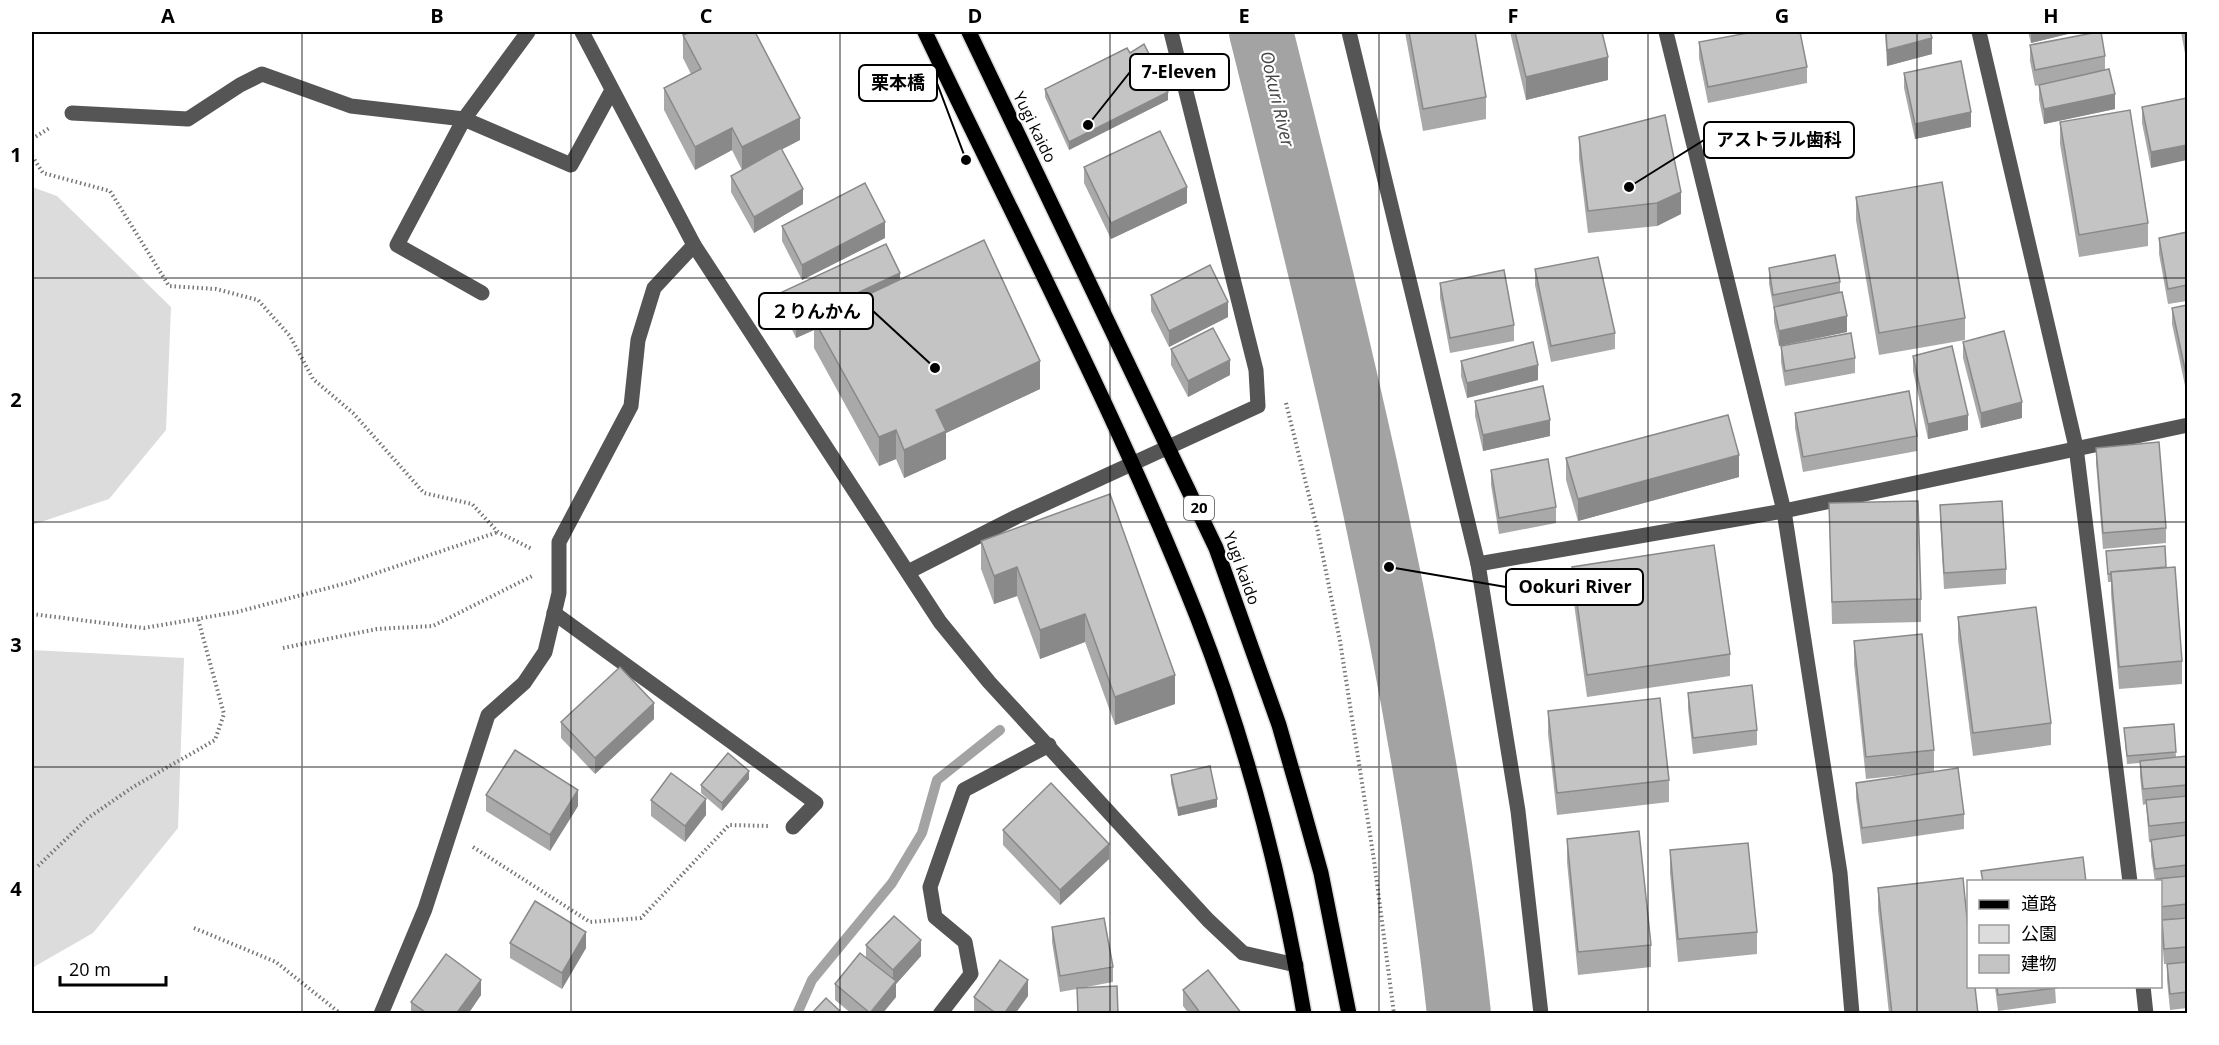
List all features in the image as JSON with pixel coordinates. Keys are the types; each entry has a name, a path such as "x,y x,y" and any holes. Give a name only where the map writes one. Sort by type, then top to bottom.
{"main road":[{"name":"20","path":"925,32 1133,464 1199,621 1234,724 1264,825 1296,965 1304,1014"},
{"name":"Yugi kaido","path":"969,32 1220,558 1279,725 1322,873 1349,1014"}],"street":[{"path":"482,293 397,245 464,119 528,32"},
{"path":"582,32 694,245 954,639 989,682 1049,745 1114,820 1243,953 1296,965"},
{"path":"908,572 1016,517 1258,406 1256,370 1171,32"},
{"path":"1349,32 1478,564 1518,812 1541,1014"},
{"path":"1666,32 1784,511 1840,873 1852,1014"},
{"path":"1978,32 2076,447 2130,880"},
{"path":"72,113 188,119 262,74 351,105 464,119 571,165 612,90"},
{"path":"381,1014 425,909 488,715 524,683 545,652 559,593 559,542 631,406 638,340 654,288 694,245"},
{"path":"1478,564 1784,511 2187,425"},
{"path":"554,613 816,803 794,827"},
{"path":"940,1014 971,974 965,942 935,917 930,887 964,789 1049,745"},
{"path":"2142,988 2146,1014"}],"path":[{"path":"32,156 43,173 110,191 169,286 216,289 258,300 290,336 313,379 353,413 424,493 472,504 498,532 559,563"},
{"path":"1288,413 1340,641 1374,860 1394,1014"},
{"path":"32,614 144,628 198,619 237,612 346,583 498,532"},
{"path":"283,648 377,629 434,626 559,563"},
{"path":"39,866 88,818 133,787 216,740 224,714 198,619"},
{"path":"449,833 590,922 641,918 729,825 794,827"},
{"path":"194,928 276,962 341,1014"}],"green space":[{"path":"32,187 57,196 171,307 166,430 109,499 32,525"},
{"path":"32,650 184,658 178,828 93,933 32,968"}],"building":[{"path":"691,32 755,32 800,118 742,147 732,128 695,147 664,88 701,69 683,35"},
{"path":"1409,32 1475,32 1486,97 1423,109"},
{"path":"1515,32 1602,32 1608,57 1526,77"},
{"path":"1753,32 1800,32 1807,67 1708,87 1699,42"},
{"path":"1886,32 1930,32 1932,38 1887,50"},
{"path":"2101,32 2105,56 2035,70 2030,45"},
{"path":"1144,44 1168,92 1069,142 1045,89 1127,48 1130,53"},
{"path":"1961,61 1971,112 1915,124 1904,73"},
{"path":"2109,69 2115,94 2044,109 2039,85"},
{"path":"2187,98 2187,145 2151,152 2142,107"},
{"path":"2130,110 2148,223 2079,235 2060,122"},
{"path":"1665,115 1681,192 1657,203 1588,211 1579,137"},
{"path":"1160,131 1187,187 1111,223 1084,167"},
{"path":"781,148 803,189 754,217 731,176"},
{"path":"1942,182 1965,318 1879,333 1856,197"},
{"path":"865,183 885,222 802,265 782,226"},
{"path":"2187,232 2187,285 2168,289 2159,238"},
{"path":"984,240 1040,361 936,410 946,431 904,450 896,430 879,437 814,320"},
{"path":"886,244 900,273 796,322 782,292"},
{"path":"1835,255 1840,282 1773,295 1769,268"},
{"path":"1598,257 1615,333 1551,346 1535,269"},
{"path":"1210,265 1228,302 1169,331 1151,295"},
{"path":"1504,270 1514,325 1450,338 1440,283"},
{"path":"1842,292 1847,316 1779,331 1774,307"},
{"path":"2187,305 2187,379 2172,308"},
{"path":"1213,328 1230,360 1188,381 1171,349"},
{"path":"2004,331 2022,402 1981,413 1963,342"},
{"path":"1851,333 1855,358 1785,371 1781,346"},
{"path":"1533,342 1538,365 1467,383 1461,361"},
{"path":"1952,346 1968,415 1928,424 1913,356"},
{"path":"1543,386 1550,420 1483,435 1475,401"},
{"path":"1909,391 1917,436 1803,457 1795,413"},
{"path":"1728,415 1739,455 1578,499 1566,458"},
{"path":"2159,442 2166,528 2103,533 2096,448"},
{"path":"1548,459 1556,507 1499,518 1491,470"},
{"path":"1110,494 1175,675 1115,697 1085,614 1040,630 1017,567 994,576 981,541"},
{"path":"1918,501 1921,599 1832,602 1829,503"},
{"path":"2002,501 2006,569 1944,573 1940,505"},
{"path":"1714,545 1730,654 1587,675 1572,567"},
{"path":"2165,546 2166,567 2108,574 2106,551"},
{"path":"2175,567 2182,661 2119,667 2111,572"},
{"path":"2036,607 2051,723 1973,733 1958,617"},
{"path":"1922,634 1934,750 1866,757 1854,641"},
{"path":"620,667 654,703 595,758 561,722"},
{"path":"1752,685 1757,730 1693,738 1688,693"},
{"path":"1660,698 1669,780 1557,793 1548,711"},
{"path":"2174,724 2176,752 2127,756 2124,728"},
{"path":"515,750 578,790 550,835 486,795"},
{"path":"728,753 749,771 722,803 701,785"},
{"path":"2187,756 2187,785 2143,789 2140,761"},
{"path":"1210,766 1217,799 1178,808 1171,775"},
{"path":"1958,768 1964,814 1862,828 1856,783"},
{"path":"671,773 706,799 685,826 651,800"},
{"path":"1051,783 1109,844 1060,890 1003,830"},
{"path":"2187,796 2187,822 2149,826 2146,800"},
{"path":"1639,831 1651,945 1578,952 1567,839"},
{"path":"2187,835 2187,865 2155,869 2151,840"},
{"path":"1748,843 1757,932 1678,939 1670,850"},
{"path":"2083,857 2086,880 1983,880 1981,871"},
{"path":"2187,876 2187,904 2162,907 2162,880 2157,879"},
{"path":"1963,878 1967,919 1967,988 1975,988 1978,1014 1892,1014 1878,888"},
{"path":"535,901 586,932 562,973 510,943"},
{"path":"894,916 921,940 893,970 866,945"},
{"path":"1104,918 1113,967 1060,976 1052,927"},
{"path":"2187,918 2187,947 2164,949 2162,920"},
{"path":"860,953 896,981 870,1013 835,984"},
{"path":"446,954 481,980 456,1014 428,1014 411,1002"},
{"path":"1000,960 1028,980 1004,1014 997,1014 974,997"},
{"path":"2187,962 2187,992 2170,994 2167,964"},
{"path":"1208,970 1242,1014 1201,1014 1183,990"},
{"path":"1117,986 1118,1014 1078,1014 1077,988"},
{"path":"1997,988 2056,988 1998,995"},
{"path":"826,998 843,1014 811,1014"}],"waterway":[{"name":"Ookuri River","path":"1261,32 1350,397 1402,642 1424,765 1459,1014"},
{"path":"797,1014 812,980 892,883 922,833 937,780 1000,730"}],"place":[{"name":"7-Eleven","path":"1088,125"},
{"name":"栗本橋","path":"966,160"},
{"name":"アストラル歯科","path":"1629,187"},
{"name":"２りんかん","path":"935,368"},
{"name":"Ookuri River","path":"1389,567"}]}
